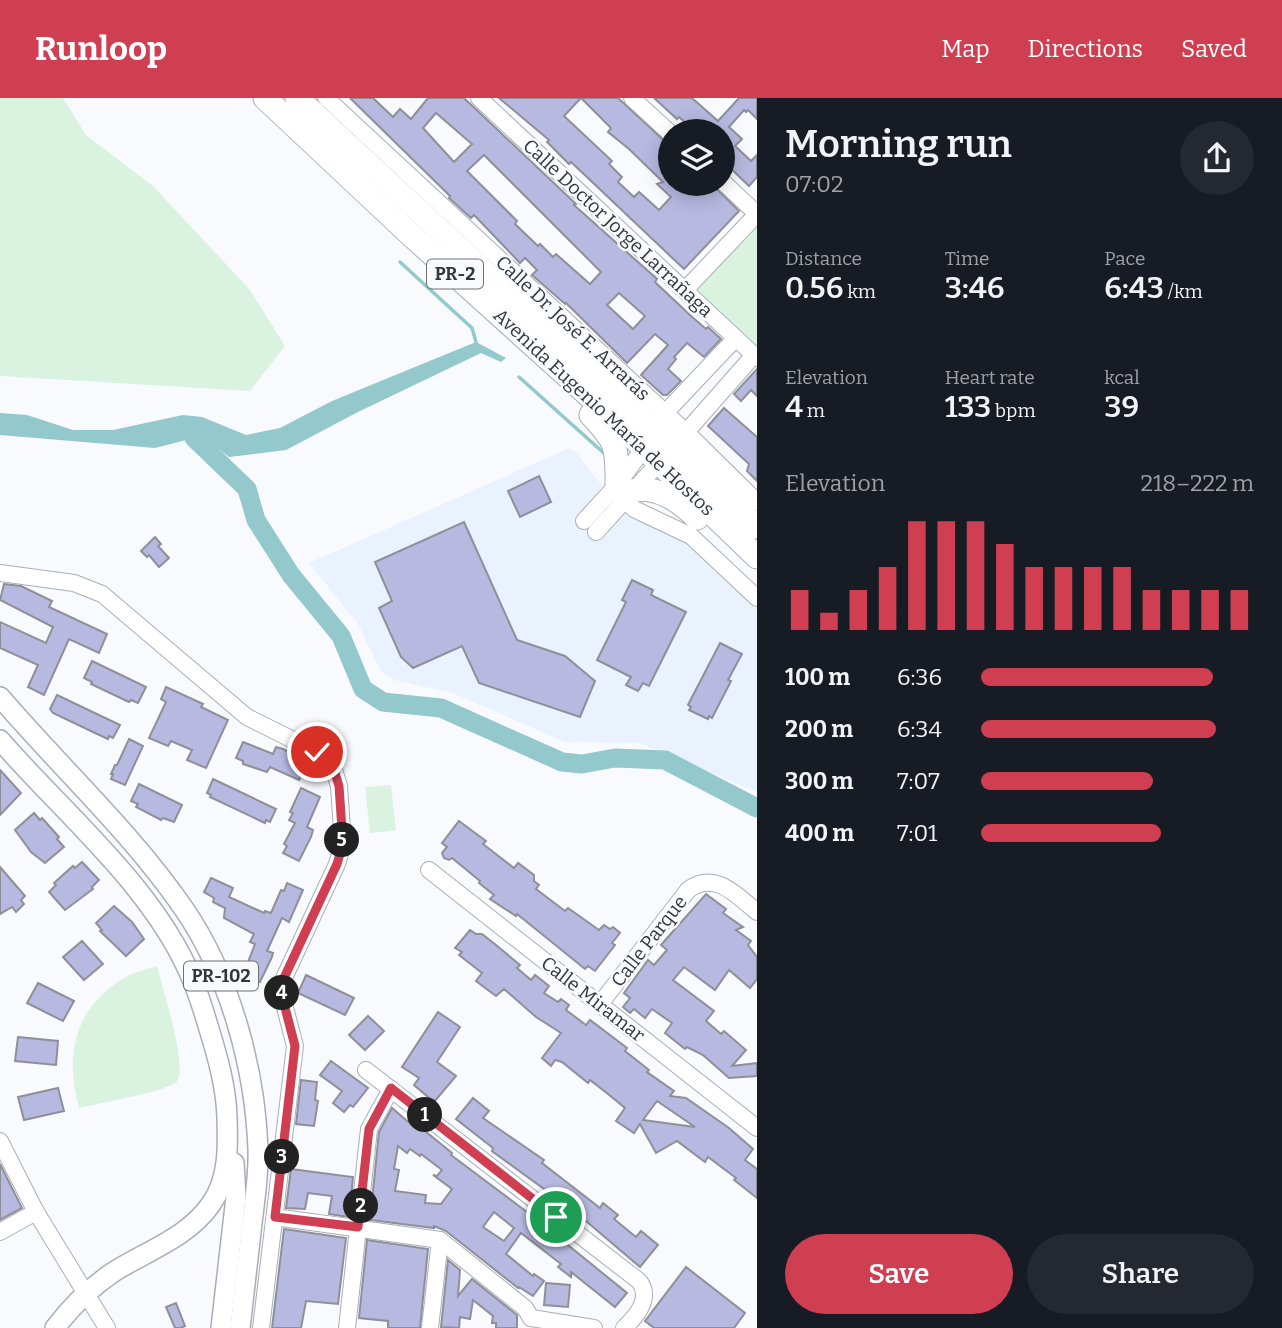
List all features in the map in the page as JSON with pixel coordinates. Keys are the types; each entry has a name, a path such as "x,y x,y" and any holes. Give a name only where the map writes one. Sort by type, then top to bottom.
{"highway":[{"name":"Avenida Eugenio María de Hostos","path":"265,98 560,368 664,439 727,528 757,557"},
{"name":"Avenida Eugenio María de Hostos","path":"297,98 757,527"},
{"path":"560,368 563,387 605,429 614,444 622,491 640,489 668,496 715,529 727,528"}],"main road":[{"name":"PR-102","path":"0,696 163,879 202,939 228,993 255,1105 258,1150 240,1328"},
{"name":"PR-102","path":"0,740 134,886 172,940 192,977 227,1098 228,1138 223,1182 212,1203 201,1217 161,1246 112,1273 86,1294"},
{"path":"221,1328 236,1197 234,1166 228,1138"},
{"path":"55,1328 86,1294"}],"street":[{"name":"Calle Dr. José E. Arrarás","path":"326,98 664,439 757,502"},
{"name":"Calle Doctor Jorge Larrañaga","path":"480,98 756,356"},
{"path":"632,98 658,122"},
{"path":"685,290 757,214 735,193"},
{"path":"590,526 664,439 736,338"},
{"path":"664,439 756,356"},
{"path":"622,491 634,509 691,536 757,598"},
{"path":"0,573 74,583 102,594 247,717 317,752 334,770 339,786 343,844 337,864 284,978 282,996 295,1046 261,1328"},
{"name":"Calle Miramar","path":"429,870 757,1128"},
{"name":"Calle Parque","path":"600,1004 688,890 703,882 719,883 757,912"},
{"path":"366,1070 639,1281 645,1294 644,1301 624,1328"},
{"path":"347,1328 369,1129 391,1088"},
{"path":"0,1141 36,1212 107,1328"},
{"path":"0,1232 36,1212"},
{"path":"275,1217 440,1240 525,1308 530,1323 594,1328"},
{"path":"430,1328 440,1240"}],"shaded area":[{"path":"570,448 623,512 690,542 757,602 757,792 640,743 565,742 453,693 394,680 381,671 358,624 309,563"}],"green space":[{"path":"0,98 63,98 86,135 153,186 250,290 285,346 250,391 0,376"},
{"path":"757,225 757,347 697,290"},
{"path":"391,785 396,830 370,833 365,787"},
{"path":"157,966 177,1044 180,1073 177,1081 148,1093 79,1108 73,1069 74,1050 85,1017 95,1002 109,989 130,975"}],"water":[{"path":"476,342 506,358 501,362 481,353 286,450 229,457 202,436 155,448 0,435 0,413 27,415 73,430 113,430 183,415 202,417 246,435 280,428 332,401"}],"building":[{"path":"350,98 373,98 393,117 400,109 411,119 428,98 464,98 576,204 574,205 657,279 655,282 691,316 721,339 704,357 687,343 674,357 676,359 668,369 681,381 667,395 663,395 641,375 668,345 655,334 627,363 566,303 532,275 537,270 525,258 520,263 474,215 471,218 449,198 450,196","holes":["436,113 472,144 454,162 423,128","484,155 601,272 590,284 556,254 553,257 540,244 538,246 467,171","619,293 645,316 633,329 607,305"]},
{"path":"499,98 581,98 564,116 612,161 609,164 622,177 618,182 634,197 639,192 659,210 670,196 724,196 739,211 684,269 571,162 569,164 547,142 549,140"},
{"path":"581,98 618,98 658,135 658,177 608,132 611,128"},
{"path":"654,98 692,98 716,119 679,117 677,119"},
{"path":"739,98 757,98 757,119 748,110 744,110 735,120 720,119"},
{"path":"735,133 742,139 735,146"},
{"path":"735,146 751,161 757,155 757,177 749,186 735,173"},
{"path":"757,369 757,396 751,390 741,401 734,394"},
{"path":"724,408 757,437 757,481 747,471 749,464 708,426"},
{"path":"539,476 551,502 520,517 508,491"},
{"path":"464,522 517,640 565,656 595,681 580,717 479,683 462,646 413,668 401,657 379,608 392,601 375,562"},
{"path":"155,537 161,544 158,546 169,558 159,567 149,555 147,557 141,551"},
{"path":"632,580 653,590 651,595 686,612 649,686 643,683 638,691 626,685 631,677 597,660 626,602 622,600"},
{"path":"4,584 21,586 52,601 49,607 107,634 99,653 69,639 44,695 28,687 38,665 0,648 0,622 46,643 53,627 0,600"},
{"path":"720,643 742,654 712,718 709,716 708,719 689,710 691,707 688,705"},
{"path":"92,661 146,687 138,703 131,700 129,702 84,678"},
{"path":"166,687 203,704 201,707 228,720 206,768 187,760 192,750 171,741 168,746 149,738 166,702 161,699"},
{"path":"57,695 120,725 113,738 109,736 108,739 53,713 50,709"},
{"path":"129,739 143,746 125,785 111,779 111,774"},
{"path":"243,742 273,754 276,747 283,749 308,762 299,780 270,767 267,772 243,764 243,761 236,758"},
{"path":"0,770 21,793 0,815"},
{"path":"213,779 276,809 270,822 266,820 265,823 210,797 207,793"},
{"path":"139,784 182,805 174,822 163,818 161,820 136,807 138,804 131,801"},
{"path":"301,788 320,797 307,827 313,830 311,837 299,861 283,853 287,846 284,844 295,823 289,820 293,813 290,812"},
{"path":"34,813 59,837 57,839 64,847 45,863 31,852 15,830"},
{"path":"459,821 486,841 483,844 514,868 518,863 534,875 534,881 539,885 536,889 565,911 568,908 599,930 604,925 610,929 613,927 620,933 612,943 615,945 595,971 588,966 585,969 517,914 516,916 490,899 494,895 479,883 480,881 452,858 444,858 442,853 447,847 442,843"},
{"path":"82,862 99,880 93,889 65,910 49,892 56,885 54,883 73,866 75,868"},
{"path":"0,867 25,896 21,900 24,904 16,912 12,907 0,914"},
{"path":"211,878 233,888 229,897 264,913 271,913 287,883 303,890 289,922 282,918 267,951 273,953 260,982 243,975 255,944 250,942 254,934 224,918 225,908 213,902 214,898 204,892"},
{"path":"706,894 726,909 723,913 743,927 736,930 751,941 748,945 757,957 757,979 750,988 729,970 715,990 684,967 673,980 714,1011 706,1021 721,1034 724,1031 746,1050 732,1066 757,1063 757,1076 729,1078 703,1055 687,1047 685,1049 665,1033 672,1023 652,1009 645,1018 634,1009 630,1013 623,1007 630,998 624,993 648,960 654,965 667,950 661,945"},
{"path":"114,906 132,922 144,939 126,956 100,931 102,930 96,923"},
{"path":"470,930 482,934 520,965 517,968 531,980 535,975 549,986 544,993 558,1002 561,999 569,1005 566,1010 586,1025 590,1020 627,1048 625,1051 649,1070 647,1072 674,1091 670,1096 686,1098 729,1128 753,1149 745,1160 757,1169 757,1198 708,1157 705,1162 677,1141 656,1153 640,1124 634,1133 616,1121 625,1108 562,1062 555,1060 551,1066 542,1058 561,1033 536,1017 504,989 496,996 476,981 482,973 459,955 462,952 455,948","holes":["657,1101 695,1127 643,1120"]},
{"path":"82,941 103,964 84,980 63,957"},
{"path":"306,975 354,998 345,1015 298,993"},
{"path":"38,983 74,1001 63,1021 27,1003"},
{"path":"438,1012 460,1027 437,1062 456,1076 434,1102 414,1085 419,1078 402,1067"},
{"path":"368,1016 384,1031 365,1050 349,1035"},
{"path":"18,1037 58,1041 56,1065 15,1061"},
{"path":"331,1061 368,1088 353,1107 350,1105 344,1112 333,1103 342,1091 320,1075"},
{"path":"301,1080 317,1082 315,1100 318,1101 314,1126 296,1124"},
{"path":"58,1088 64,1111 24,1120 18,1097"},
{"path":"473,1098 489,1111 483,1118 544,1160 542,1163 600,1208 603,1203 618,1215 614,1219 636,1237 641,1231 658,1245 640,1267 586,1221 584,1223 568,1210 570,1208 492,1151 493,1148 456,1119"},
{"path":"392,1108 413,1126 414,1124 425,1131 452,1153 451,1155 531,1215 627,1293 615,1307 571,1272 571,1277 558,1267 561,1264 521,1233 506,1254 533,1276 534,1274 544,1281 533,1296 518,1288 446,1231 434,1226 370,1220 379,1132","holes":["398,1146 407,1153 410,1149 420,1156 421,1154 442,1170 437,1176 433,1175 452,1189 441,1204 425,1203 426,1195 395,1191 399,1170 394,1169","494,1212 514,1228 504,1241 483,1227"]},
{"path":"0,1164 22,1208 0,1220"},
{"path":"291,1169 353,1177 349,1217 329,1214 332,1196 308,1193 305,1209 286,1208"},
{"path":"284,1229 346,1238 338,1304 306,1301 301,1328 272,1328"},
{"path":"367,1240 428,1249 420,1328 388,1328 388,1321 359,1318"},
{"path":"448,1260 460,1270 458,1296 472,1279 517,1315 517,1328 496,1328 496,1323 492,1323 493,1316 473,1300 470,1319 460,1317 459,1328 441,1327"},
{"path":"686,1267 745,1313 734,1328 654,1328 645,1321"},
{"path":"546,1283 570,1285 568,1307 544,1305"},
{"path":"176,1303 185,1326 181,1328 175,1328 166,1307"}],"waterway":[{"path":"400,262 472,328 476,342"},
{"path":"519,377 606,455"},
{"path":"194,438 247,489 256,520 291,575 341,636 363,689 383,702 441,708 562,762 582,764 615,758 665,760 757,808"}],"route":[{"path":"317,752 334,770 339,786 343,844 337,864 284,978 282,996 295,1046 275,1217 358,1227 369,1129 391,1088 556,1217"}]}
